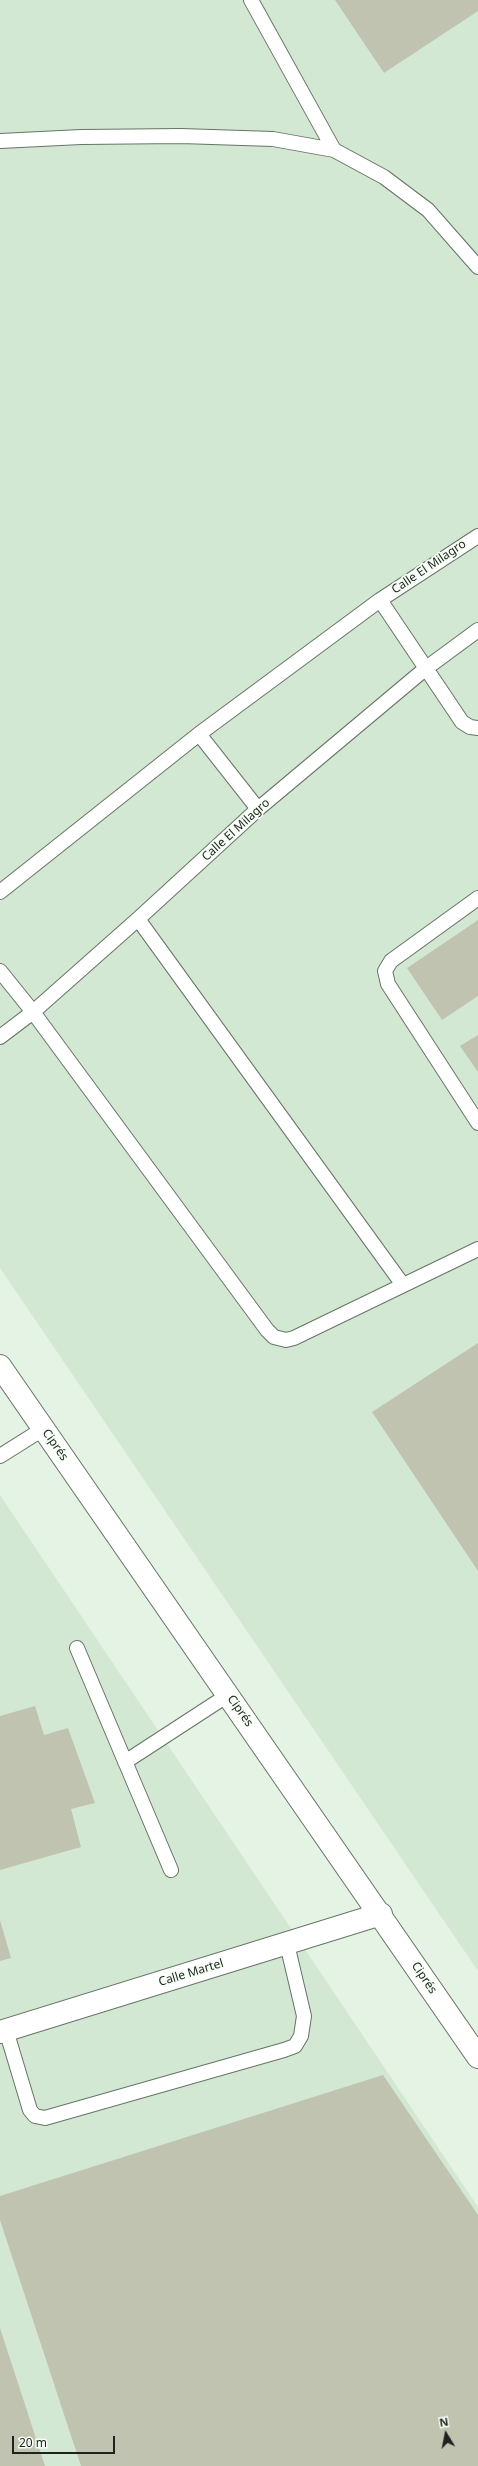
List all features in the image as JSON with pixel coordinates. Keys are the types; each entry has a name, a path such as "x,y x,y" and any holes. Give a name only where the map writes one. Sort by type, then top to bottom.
{"street":[{"name":"Ciprés","path":"0,1366 381,1914 478,2057"},
{"name":"Calle Martel","path":"3,2031 381,1914"}],"lane":[{"path":"251,0 334,150"},
{"path":"0,141 81,137 181,136 273,139 334,150 384,178 428,210 478,266"},
{"name":"Calle El Milagro","path":"0,892 199,734 380,600 478,536"},
{"path":"380,600 462,722 470,727 478,728"},
{"name":"Calle El Milagro","path":"0,1037 33,1012 138,919 258,809 425,669 478,630"},
{"path":"199,734 258,809"},
{"path":"478,898 392,960 386,971 386,977 478,1123"},
{"path":"138,919 403,1285"},
{"path":"0,971 33,1012 267,1330 274,1337 286,1340 294,1338 478,1249"},
{"path":"0,1456 43,1429"},
{"path":"77,1648 171,1870"},
{"path":"125,1762 228,1695"},
{"path":"3,2031 30,2110 35,2116 45,2118 284,2050 295,2046 304,2026 304,2016 286,1944"}],"shaded area":[{"path":"0,0 478,0 478,1971 0,1268"},
{"path":"0,1495 478,2207 478,2466 0,2466"}],"building":[{"path":"335,0 478,0 478,11 384,73"},
{"path":"478,920 478,996 442,1020 407,968"},
{"path":"478,1035 478,1072 460,1046"},
{"path":"478,1343 478,1571 372,1412"},
{"path":"35,1706 44,1735 68,1728 95,1803 71,1809 81,1847 0,1870 0,1716"},
{"path":"0,1920 11,1958 0,1961"},
{"path":"383,2075 478,2215 478,2466 81,2466 0,2220 0,2196"},
{"path":"0,2328 45,2466 0,2466"}]}
